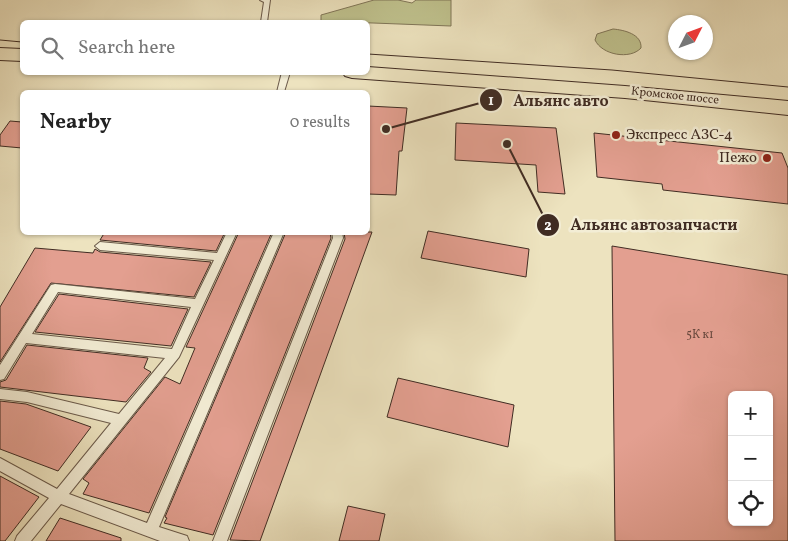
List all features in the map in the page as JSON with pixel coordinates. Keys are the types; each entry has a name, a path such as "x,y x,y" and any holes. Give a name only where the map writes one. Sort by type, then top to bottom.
{"main road":[{"path":"0,54 20,55"},
{"name":"Кромское шоссе","path":"370,73 586,88 788,108"}],"lane":[{"path":"263,0 267,0 264,20"},
{"path":"281,90 285,75"},
{"path":"22,541 175,354 231,235"},
{"path":"150,531 278,235"},
{"path":"220,541 338,238 338,235"},
{"path":"100,246 221,257"},
{"path":"0,375 55,288 199,304"},
{"path":"24,338 175,354"},
{"path":"0,394 27,397 121,420"},
{"path":"0,464 59,497 182,541"}],"green space":[{"path":"374,0 398,0 412,3 416,0 451,0 451,26 370,23 370,20 321,20 321,15"},
{"path":"613,29 622,30 635,36 641,43 641,48 636,52 623,55 604,49 595,40 597,34"}],"building":[{"path":"370,106 407,108 402,151 399,151 396,195 370,194"},
{"path":"10,121 20,122 20,148 0,146 0,135"},
{"path":"456,123 556,128 565,194 538,192 536,165 455,160"},
{"path":"594,133 782,153 788,168 788,204 663,190 662,184 597,177"},
{"path":"428,231 529,249 526,277 421,258"},
{"path":"370,232 372,232 260,541 230,540 345,239 344,235 370,235"},
{"path":"103,235 224,235 216,251 100,240"},
{"path":"238,235 271,235 149,513 83,494 89,483 83,479 165,377 180,384 195,348 186,347"},
{"path":"285,235 330,235 331,238 213,535 164,523 167,518 165,517"},
{"path":"612,246 788,275 788,541 615,541"},
{"path":"35,248 93,253 95,249 100,252 211,262 194,297 51,283 0,362 0,307"},
{"path":"59,294 188,309 171,346 35,332"},
{"path":"27,345 148,358 144,368 151,372 126,402 0,387 0,382 6,380"},
{"path":"398,378 514,405 508,447 387,417"},
{"path":"0,401 26,404 91,427 58,471 0,449"},
{"path":"0,476 39,497 5,541 0,541"},
{"path":"348,506 385,514 379,541 339,541"},
{"path":"60,518 121,538 121,541 46,541"}],"tram line":[{"path":"0,40 20,42"},
{"path":"370,54 612,70 788,87"}],"place":[{"name":"Альянс авто","path":"386,129"},
{"name":"Экспресс АЗС-4","path":"616,135"},
{"name":"Альянс автозапчасти","path":"507,144"},
{"name":"Пежо","path":"767,158"}]}
